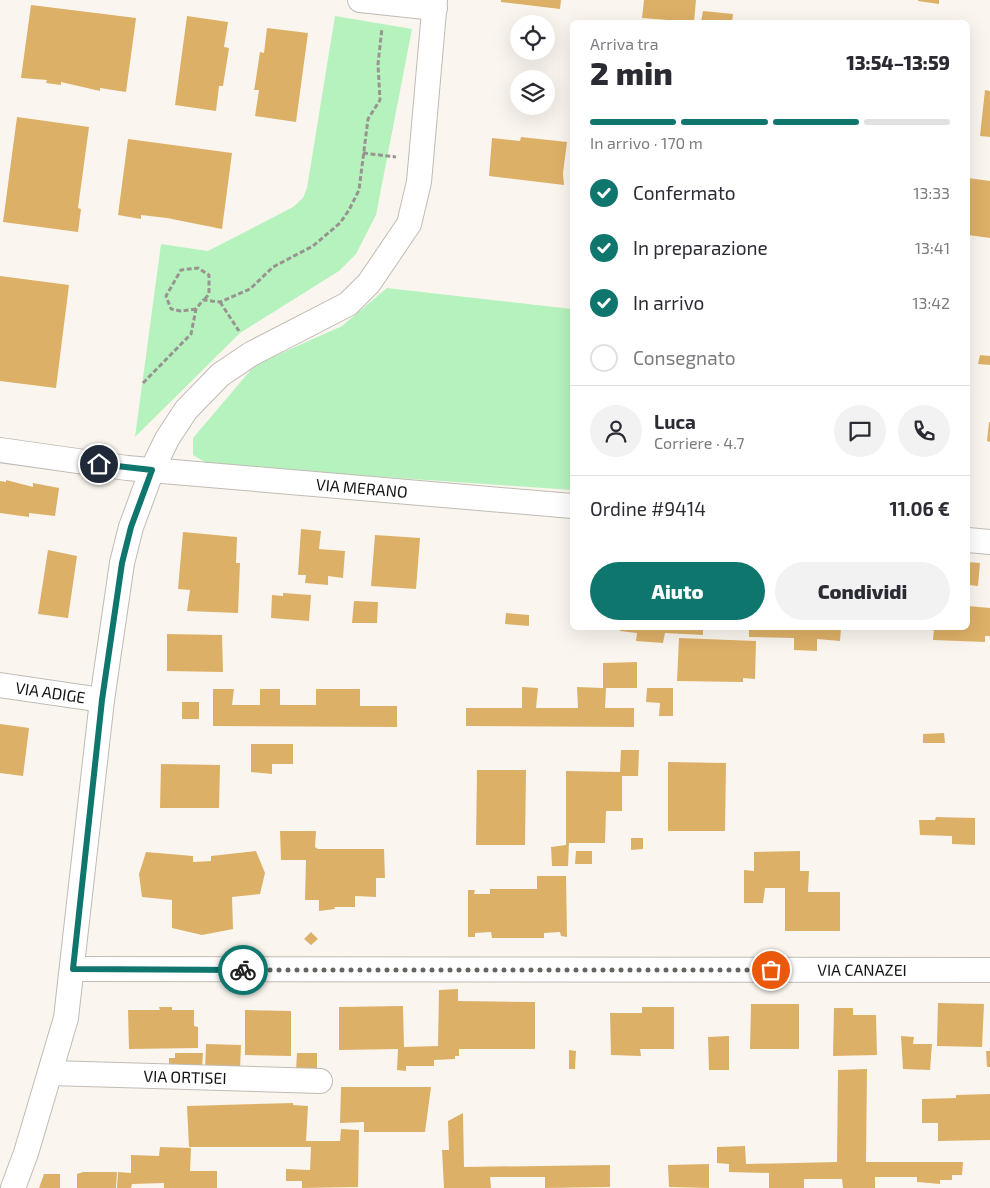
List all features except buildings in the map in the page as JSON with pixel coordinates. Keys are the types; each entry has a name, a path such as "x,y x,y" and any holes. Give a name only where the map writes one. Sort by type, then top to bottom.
{"street":[{"path":"13,1188 66,1018 102,700 122,563 131,527 152,470 167,439 186,410 220,375 251,354 348,304 369,283 409,224 419,182 435,4 371,2"},
{"name":"VIA MERANO","path":"0,450 152,470 570,506"},
{"path":"970,540 990,542"},
{"name":"VIA ADIGE","path":"0,685 102,700"},
{"name":"VIA CANAZEI","path":"73,969 990,970"},
{"name":"VIA ORTISEI","path":"50,1073 320,1081"}],"path":[{"path":"203,300 220,302 250,289 273,267 313,246 340,223 349,210 359,190 368,119 380,100 371,2"},
{"path":"143,383 191,334 196,309 209,294 209,276 198,268 181,270 166,296 171,309 181,311 196,309"},
{"path":"220,302 251,354"}],"green space":[{"path":"335,16 412,29 376,215 356,254 339,271 240,333 135,437 161,244 208,251 293,207 303,198 307,188"},
{"path":"387,288 570,309 570,490 210,465 193,455 193,438 255,365 342,326"}],"way so far":[{"path":"243,970 771,970"}],"route":[{"path":"99,464 152,470 131,527 122,563 102,700 73,969 243,970"}]}
